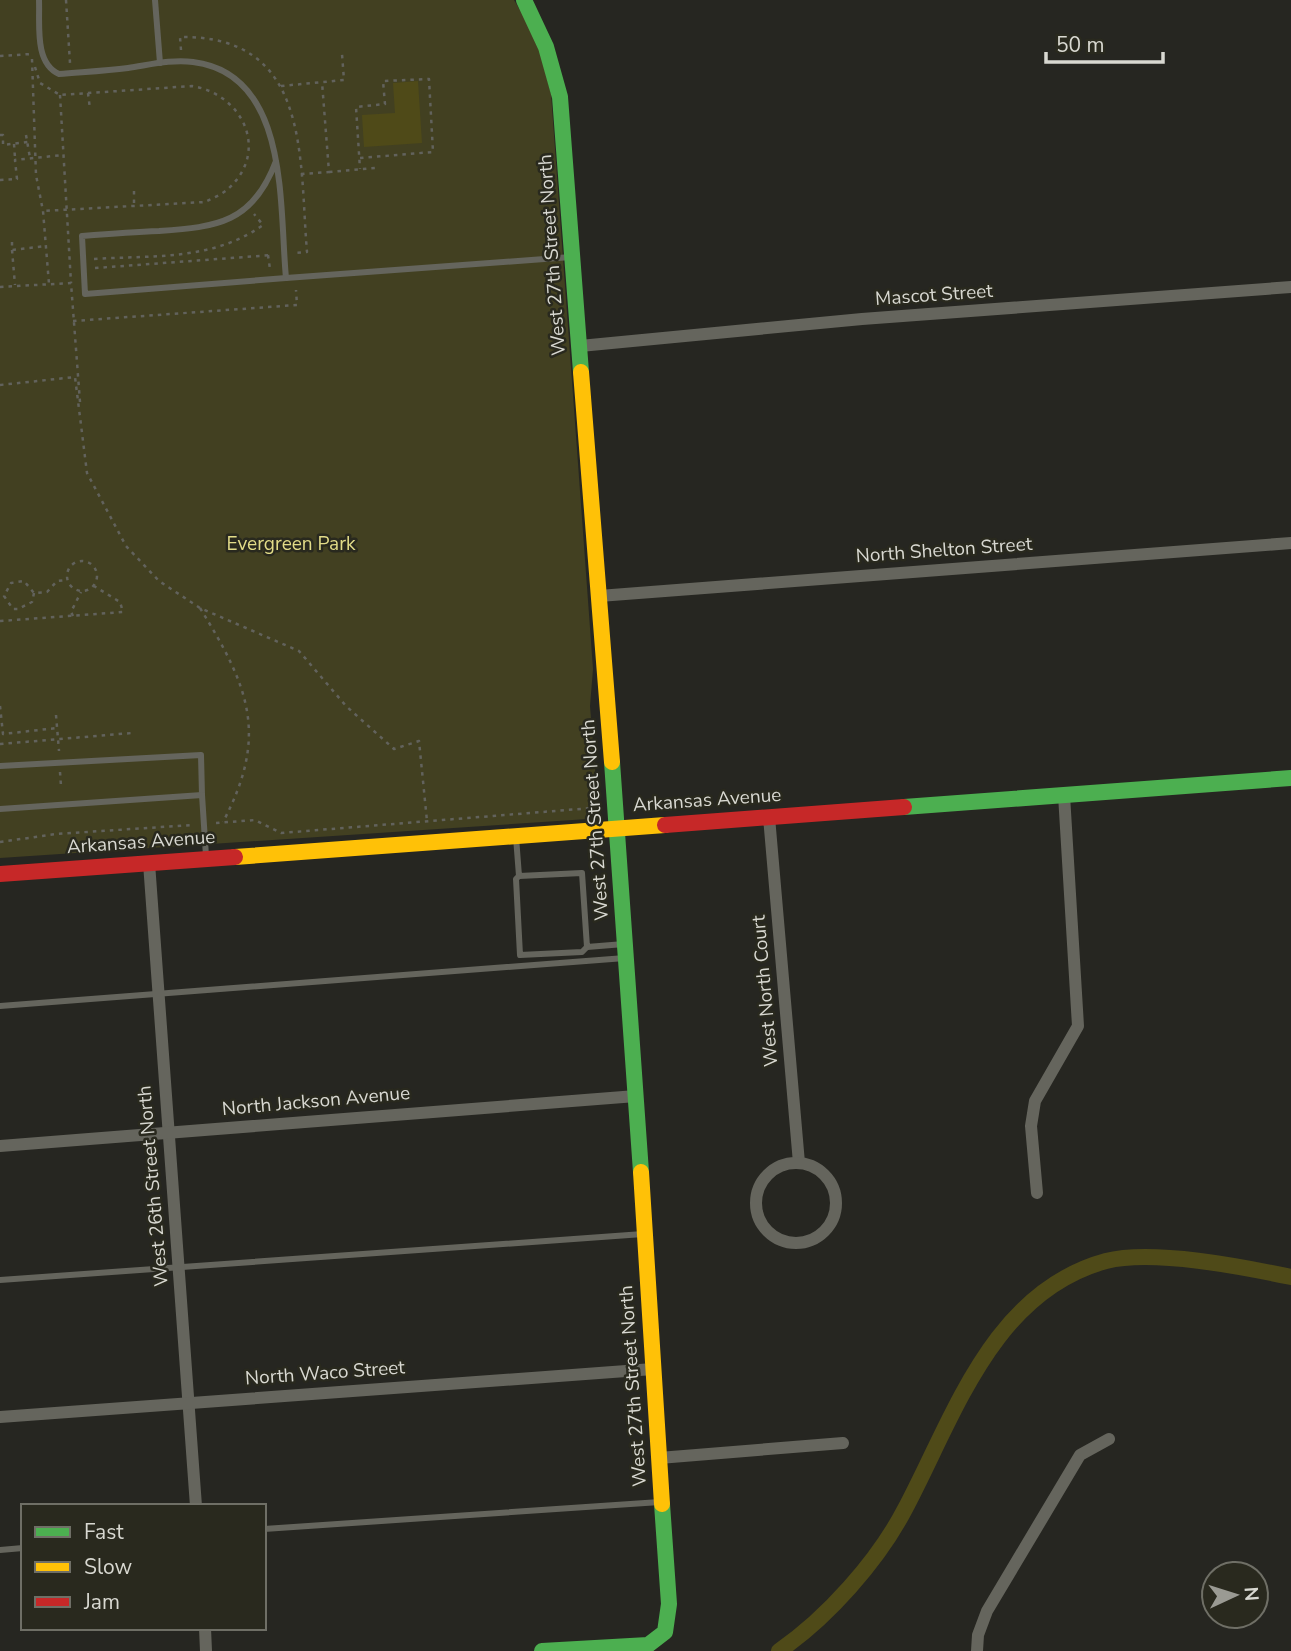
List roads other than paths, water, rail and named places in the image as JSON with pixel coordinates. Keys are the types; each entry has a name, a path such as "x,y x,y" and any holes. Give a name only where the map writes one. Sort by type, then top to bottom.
{"street":[{"name":"West 27th Street North","path":"524,0 539,24 553,59 560,97 626,951 669,1604 665,1632 656,1641 616,1649 542,1651"},
{"name":"Mascot Street","path":"580,346 862,319 1291,287"},
{"name":"North Shelton Street","path":"599,596 1291,543"},
{"name":"Arkansas Avenue","path":"0,874 1291,778"},
{"path":"1037,1193 1031,1126 1035,1101 1078,1026 1064,795"},
{"name":"West North Court","path":"769,817 799,1163"},
{"name":"West 26th Street North","path":"149,863 156,992 196,1504"},
{"name":"North Jackson Avenue","path":"0,1146 636,1096"},
{"path":"799,1163 811,1166 830,1182 836,1206 833,1218 817,1237 791,1243 778,1239 760,1219 757,1192 773,1170 799,1163"},
{"name":"North Waco Street","path":"0,1417 653,1368"},
{"path":"977,1651 978,1635 987,1611 1080,1455 1109,1439"},
{"path":"659,1458 842,1443"},
{"path":"205,1630 206,1651"}],"lane":[{"path":"39,0 42,58 49,70 59,74 193,62 239,80 270,127 276,161 286,278"},
{"path":"155,0 160,63"},
{"path":"276,161 267,184 246,206 211,227 82,236 85,294 573,257"},
{"path":"0,766 201,755 207,859"},
{"path":"0,809 202,795"},
{"path":"516,835 520,955 582,952 587,947 582,873 519,876"},
{"path":"587,947 626,951"},
{"path":"0,1006 626,951"},
{"path":"0,1280 645,1234"},
{"path":"266,1529 662,1502"},
{"path":"0,1550 21,1548"}],"waterway":[{"path":"779,1651 833,1605 881,1548 905,1509 960,1398 981,1362 1005,1329 1033,1300 1067,1277 1106,1261 1125,1258 1173,1258 1291,1277"}],"park label":[{"name":"Evergreen Park","path":"291,544"}]}
